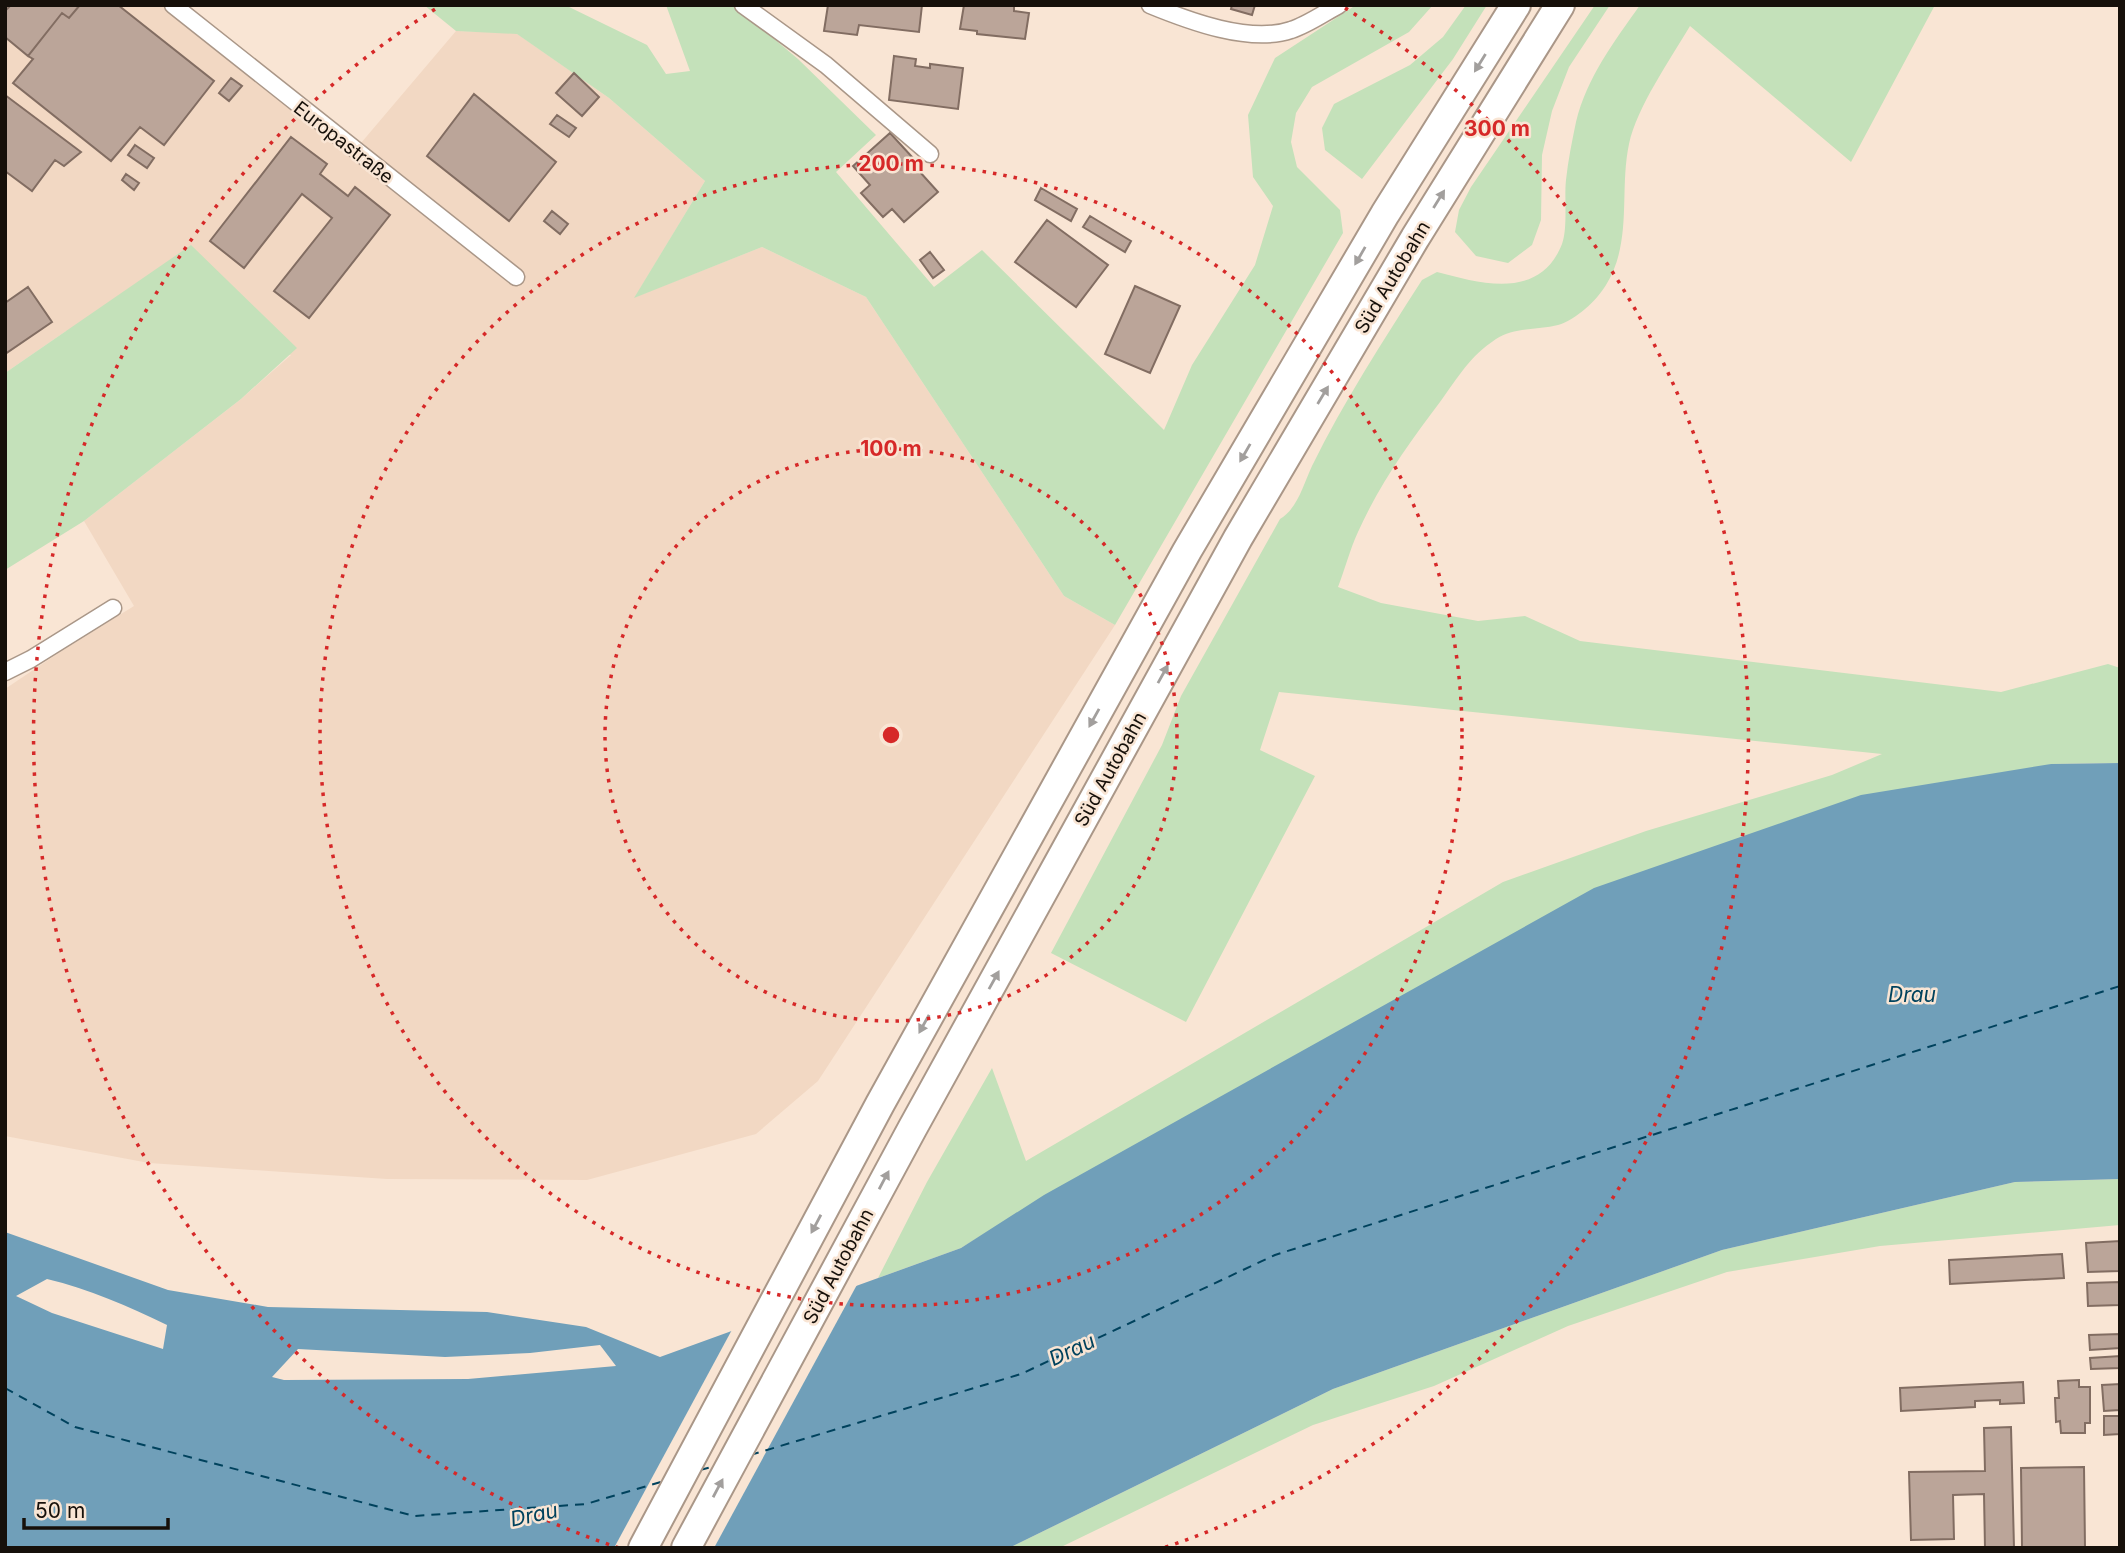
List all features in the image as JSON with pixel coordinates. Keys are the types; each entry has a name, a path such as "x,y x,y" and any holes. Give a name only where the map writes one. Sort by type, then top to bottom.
{"highway":[{"name":"Süd Autobahn","path":"643,1548 880,1104 1187,551 1385,214 1516,5"},
{"name":"Süd Autobahn","path":"686,1548 912,1129 1238,538 1415,238 1560,5"}],"street":[{"name":"Europastraße","path":"173,5 516,277"},
{"path":"743,5 826,65 930,155"},
{"path":"1150,5 1176,16 1238,33 1265,36 1292,30 1339,5"},
{"path":"5,672 113,608"}],"shaded area":[{"path":"5,5 188,5 361,143 456,31 516,33 609,98 705,181 635,297 762,247 866,297 1064,596 1115,625 818,1081 756,1134 587,1180 387,1179 149,1163 5,1136 5,689 134,606 84,521 241,399 291,355 66,331 5,373"}],"green space":[{"path":"424,5 565,5 647,45 666,74 690,71 666,5 734,5 798,59 876,135 836,172 934,287 982,250 1164,430 1192,365 1255,265 1273,206 1253,177 1248,115 1275,58 1356,5 1433,5 1409,32 1312,87 1296,113 1291,142 1297,167 1340,210 1343,233 1115,625 1064,596 866,297 762,247 634,298 705,181 609,98 517,34 456,31"},
{"path":"1466,5 1487,5 1453,59 1362,179 1325,150 1322,128 1334,104 1410,65 1443,37"},
{"path":"1595,5 1610,5 1569,67 1552,111 1542,155 1541,220 1532,245 1508,263 1476,256 1455,232 1459,210 1471,187"},
{"path":"1640,5 1935,5 1851,162 1690,26 1655,84 1633,130 1626,162 1620,251 1606,285 1592,303 1572,319 1558,325 1503,335 1471,360 1385,481 1352,545 1338,587 1381,603 1478,621 1525,616 1580,641 2001,692 2108,664 2120,668 2120,763 2051,764 1000,1224 961,1248 878,1278 927,1182 992,1068 1026,1161 1503,882 1646,831 1832,775 1882,754 1279,692 1260,750 1315,776 1186,1022 1051,953 1162,745 1181,696 1280,519 1296,502 1324,442 1351,395 1422,280 1437,272 1491,283 1525,281 1540,274 1552,262 1564,237 1567,173 1581,106 1602,60"},
{"path":"191,245 297,348 241,399 84,521 5,570 5,373"},
{"path":"2120,1179 2120,1225 1880,1246 1727,1272 1568,1326 1434,1386 1313,1425 1059,1548 1009,1548 1333,1389 1722,1250 2015,1182"}],"water":[{"name":"Drau","path":"2120,763 2120,1179 2015,1182 1722,1250 1333,1389 1009,1548 5,1548 5,1232 168,1290 268,1307 487,1312 586,1327 660,1357 961,1248 1044,1195 1594,888 1861,795 2051,764","holes":["47,1279 108,1299 167,1325 163,1349 52,1313 16,1296","600,1345 616,1366 468,1379 284,1380 272,1377 298,1349 445,1357 530,1353"]}],"pier":[{"path":"859,1281 714,1548 614,1548 734,1326"}],"building":[{"path":"11,5 80,5 69,18 62,13 28,56 5,37 5,11"},
{"path":"80,5 118,5 214,81 164,145 140,127 111,161 13,83 33,59 28,56 62,13 69,18"},
{"path":"828,5 922,5 919,32 859,25 857,35 824,31"},
{"path":"964,5 1014,5 1014,11 1029,13 1025,39 977,34 977,31 960,29"},
{"path":"1232,5 1255,5 1252,15 1231,9"},
{"path":"894,56 916,59 915,66 930,68 930,64 963,68 958,109 889,100"},
{"path":"574,73 599,97 582,116 556,93"},
{"path":"231,78 242,86 229,101 219,93"},
{"path":"474,94 556,162 509,221 427,156"},
{"path":"5,95 81,152 64,166 55,160 32,191 5,171"},
{"path":"557,115 576,128 569,137 550,124"},
{"path":"890,133 913,158 910,161 938,192 904,222 892,209 883,217 861,193 870,185 853,166"},
{"path":"291,137 327,164 320,174 348,196 355,187 390,215 309,318 274,291 332,218 302,194 244,268 210,241"},
{"path":"135,145 154,158 147,168 128,155"},
{"path":"126,174 139,183 134,190 122,180"},
{"path":"1041,188 1077,209 1071,221 1035,200"},
{"path":"552,211 568,224 560,234 544,221"},
{"path":"1090,216 1131,241 1125,252 1083,227"},
{"path":"1047,220 1108,265 1076,307 1015,262"},
{"path":"930,252 944,270 933,278 920,260"},
{"path":"1135,286 1180,306 1150,373 1105,354"},
{"path":"28,287 52,322 5,354 5,303"},
{"path":"2120,1241 2120,1271 2088,1272 2086,1243"},
{"path":"2062,1254 2064,1278 1950,1284 1949,1260"},
{"path":"2120,1282 2120,1305 2088,1306 2087,1283"},
{"path":"2120,1334 2120,1348 2090,1350 2089,1335"},
{"path":"2120,1356 2120,1368 2091,1369 2090,1358"},
{"path":"2079,1380 2079,1387 2090,1387 2090,1423 2085,1423 2085,1433 2061,1433 2060,1421 2056,1422 2055,1398 2059,1398 2058,1381"},
{"path":"2023,1382 2024,1403 1975,1401 1975,1407 1901,1411 1900,1388"},
{"path":"2120,1384 2120,1410 2104,1411 2102,1385"},
{"path":"2104,1416 2120,1416 2120,1434 2104,1435"},
{"path":"2011,1427 2014,1548 1985,1548 1984,1494 1953,1495 1954,1539 1911,1540 1909,1472 1985,1471 1984,1428"},
{"path":"2084,1467 2085,1548 2022,1548 2021,1468"}],"ferry route":[{"path":"750,1455 1021,1374 1275,1255 2120,986"},
{"path":"5,1388 75,1427 414,1516 586,1504 664,1481"},
{"path":"700,1470 715,1466"}]}
